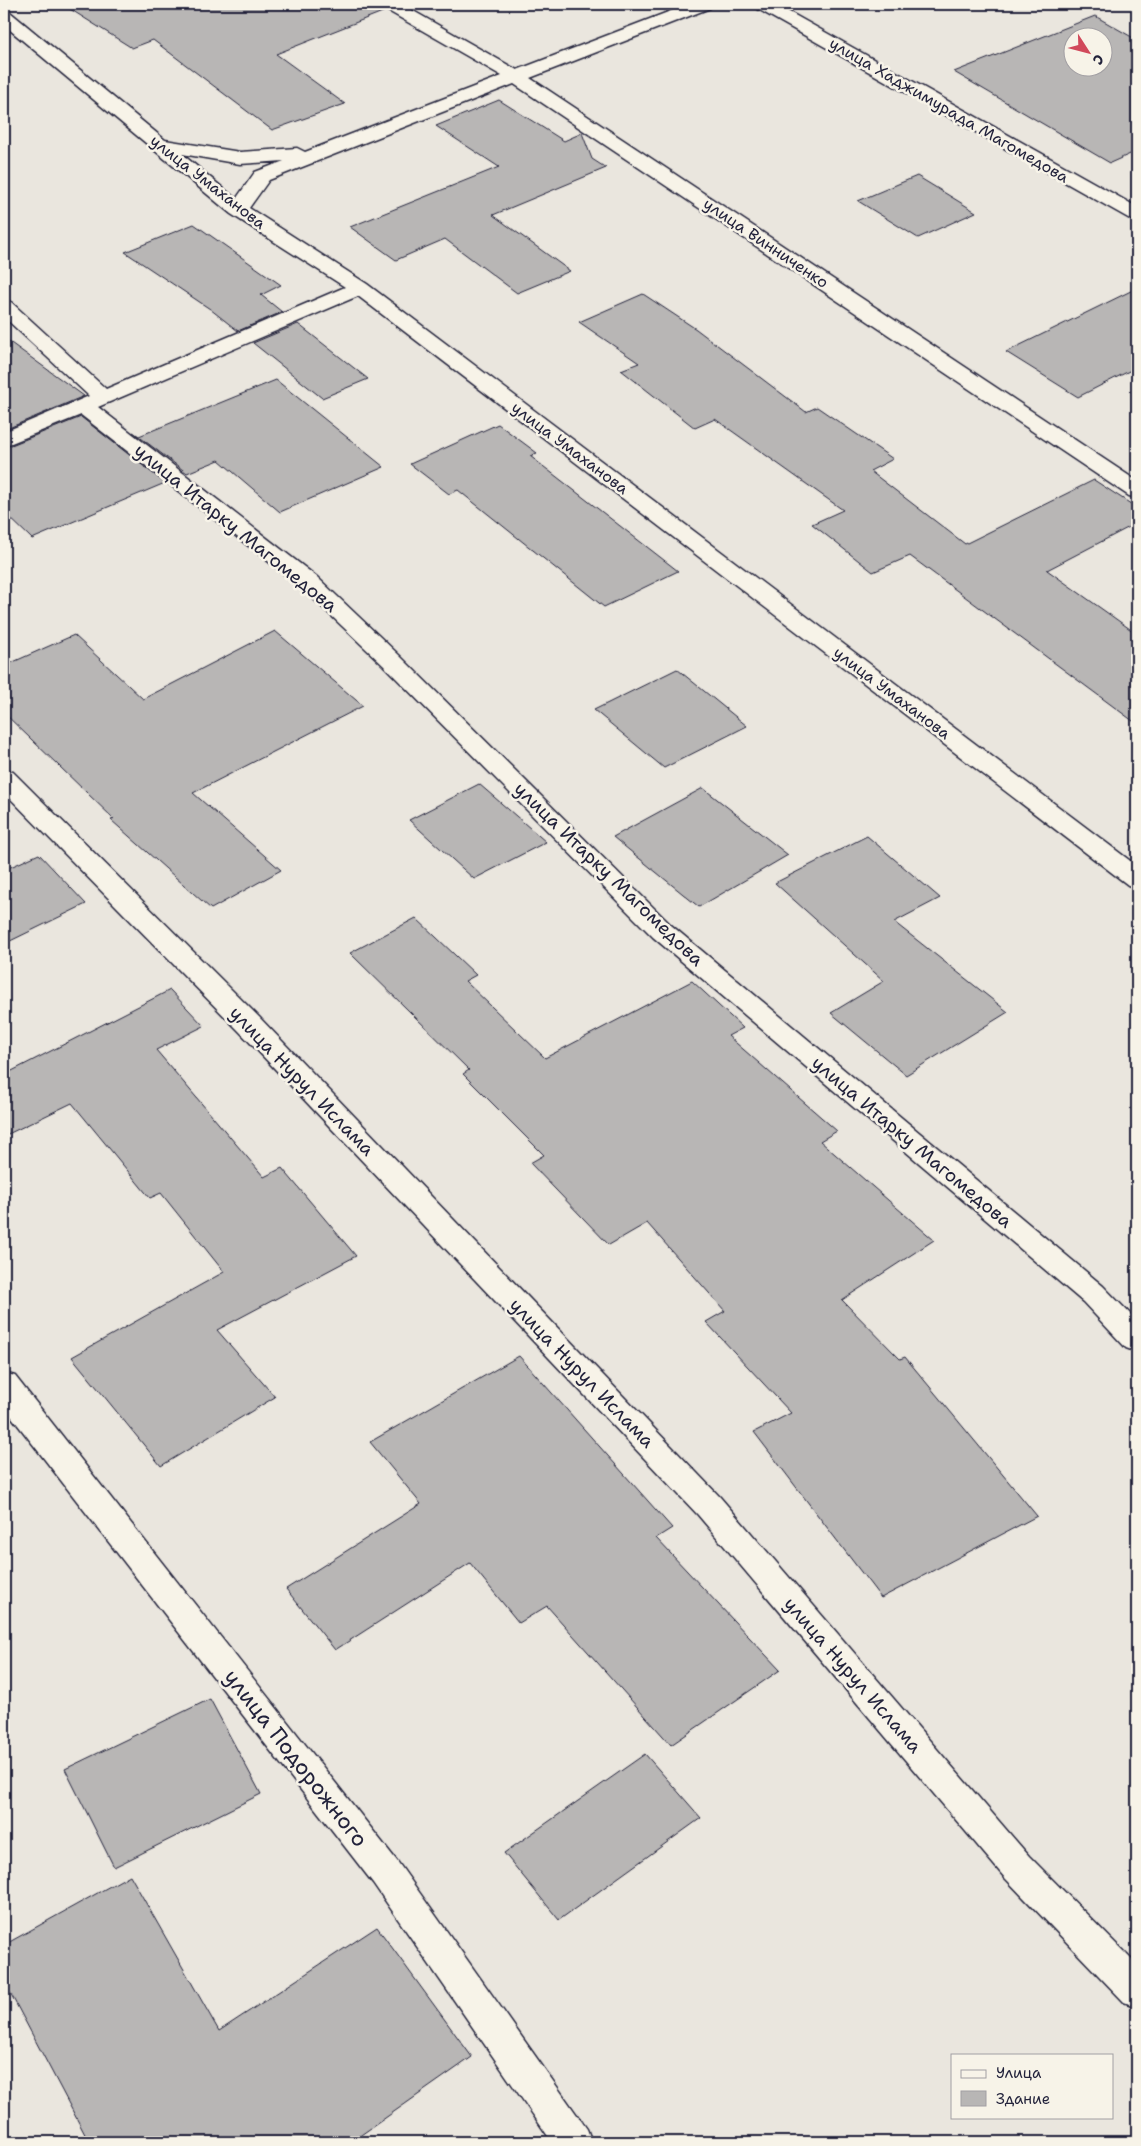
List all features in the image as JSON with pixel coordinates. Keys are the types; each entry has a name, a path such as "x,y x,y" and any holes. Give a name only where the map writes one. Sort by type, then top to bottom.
{"street":[{"name":"улица Винниченко","path":"389,4 516,77 1137,491"},
{"path":"238,210 262,176 704,4"},
{"name":"улица Хаджимурада Магомедова","path":"762,4 1137,216"},
{"name":"улица Умаханова","path":"4,16 238,210 360,288 1137,879"},
{"path":"160,145 240,158 323,151"},
{"path":"4,440 360,288"},
{"name":"улица Итарку Магомедова","path":"4,306 94,402 310,582 391,660 662,931 1093,1294 1137,1340"},
{"name":"улица Нурул Ислама","path":"4,778 249,1024 709,1506 1017,1866 1137,1990"},
{"name":"улица Подорожного","path":"4,1385 385,1872 574,2142"}],"building":[{"path":"62,4 378,4 385,11 276,54 345,104 272,130 153,40 132,48"},
{"path":"1095,16 1137,40 1137,151 1110,163 954,72 1064,28 1064,78 1114,78 1114,28 1065,28"},
{"path":"499,100 564,141 582,133 592,159 606,168 493,215 570,271 517,293 445,239 396,260 350,227 499,167 436,126"},
{"path":"917,176 976,212 918,238 858,201"},
{"path":"194,224 281,285 261,295 282,312 238,331 210,309 125,252"},
{"path":"1137,288 1137,367 1078,397 1006,352"},
{"path":"643,294 696,329 806,412 817,407 893,459 870,471 965,544 1094,480 1137,508 1137,523 1047,570 1137,634 1137,724 910,556 873,572 812,524 843,510 715,419 695,428 621,370 639,363 579,322"},
{"path":"298,324 368,379 322,398 253,343"},
{"path":"4,338 84,396 4,430"},
{"path":"276,380 384,467 280,512 219,460 187,473 133,432 139,436"},
{"path":"81,417 165,483 32,539 4,512 4,448"},
{"path":"498,424 537,453 530,456 678,571 604,607 458,490 449,494 410,464"},
{"path":"275,631 363,706 193,793 281,870 211,909 111,820 114,819 4,713 4,666 74,635 143,699"},
{"path":"677,669 747,726 664,768 594,710"},
{"path":"479,784 546,842 474,879 409,820"},
{"path":"703,788 788,855 699,907 613,837"},
{"path":"867,836 940,898 894,922 1008,1012 906,1075 831,1013 884,981 775,883"},
{"path":"39,854 86,904 4,944 4,870"},
{"path":"416,918 476,975 465,981 545,1058 692,981 743,1028 728,1036 837,1131 820,1141 934,1240 842,1300 900,1359 905,1357 1037,1516 881,1598 754,1432 791,1413 706,1322 725,1311 647,1223 609,1245 530,1163 544,1155 463,1074 469,1070 350,953"},
{"path":"170,990 204,1026 156,1050 264,1177 282,1168 356,1256 217,1330 275,1397 161,1466 72,1357 224,1272 161,1193 150,1198 72,1103 4,1136 4,1075"},
{"path":"519,1356 672,1528 656,1538 780,1670 671,1745 547,1606 519,1623 470,1563 335,1650 286,1589 421,1504 370,1442"},
{"path":"210,1699 261,1794 114,1867 65,1769"},
{"path":"645,1754 701,1818 559,1920 504,1853"},
{"path":"130,1875 219,2031 377,1927 472,2057 351,2142 89,2142 4,1981 4,1945"}]}
